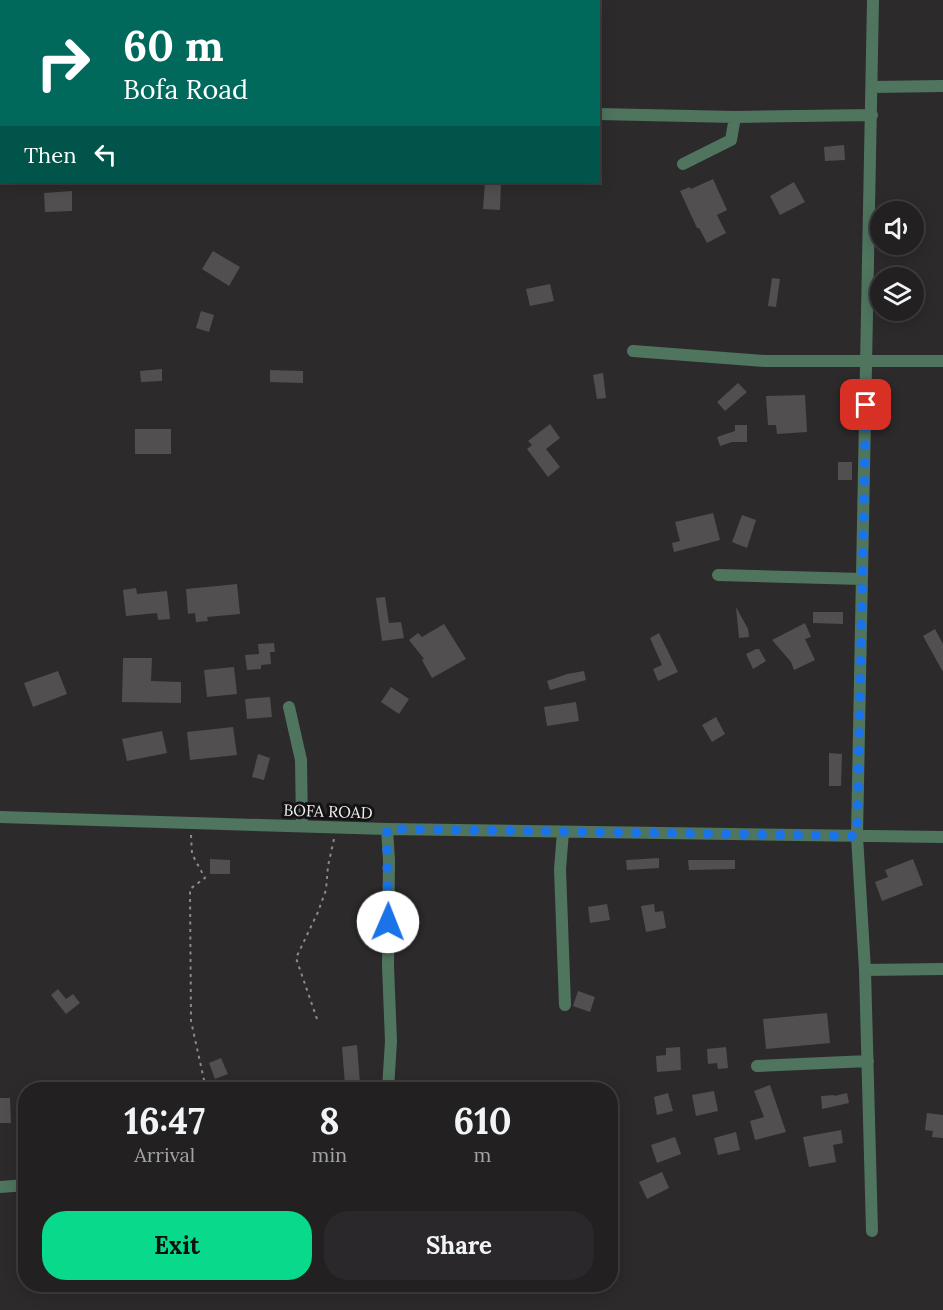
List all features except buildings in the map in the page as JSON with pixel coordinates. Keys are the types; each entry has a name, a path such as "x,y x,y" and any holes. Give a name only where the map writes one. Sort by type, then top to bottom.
{"street":[{"path":"872,1231 865,970 857,836 873,0"},
{"path":"872,87 943,86"},
{"path":"600,114 735,117 872,115"},
{"path":"683,164 731,140 735,117"},
{"path":"633,351 765,361 943,361"},
{"path":"718,575 862,579"},
{"path":"289,707 301,760 302,826"},
{"name":"BOFA ROAD","path":"0,817 387,829 943,837"},
{"path":"387,829 391,1041 388,1082"},
{"path":"563,832 560,869 565,1005"},
{"path":"865,970 943,969"},
{"path":"758,1066 868,1061"},
{"path":"0,1187 18,1186"}],"path":[{"path":"190,823 192,854 206,878 190,889 191,1021 204,1082"},
{"path":"317,1019 296,958 326,890 328,866 337,827"}],"route":[{"path":"388,922 387,829 857,836 866,405"}]}
